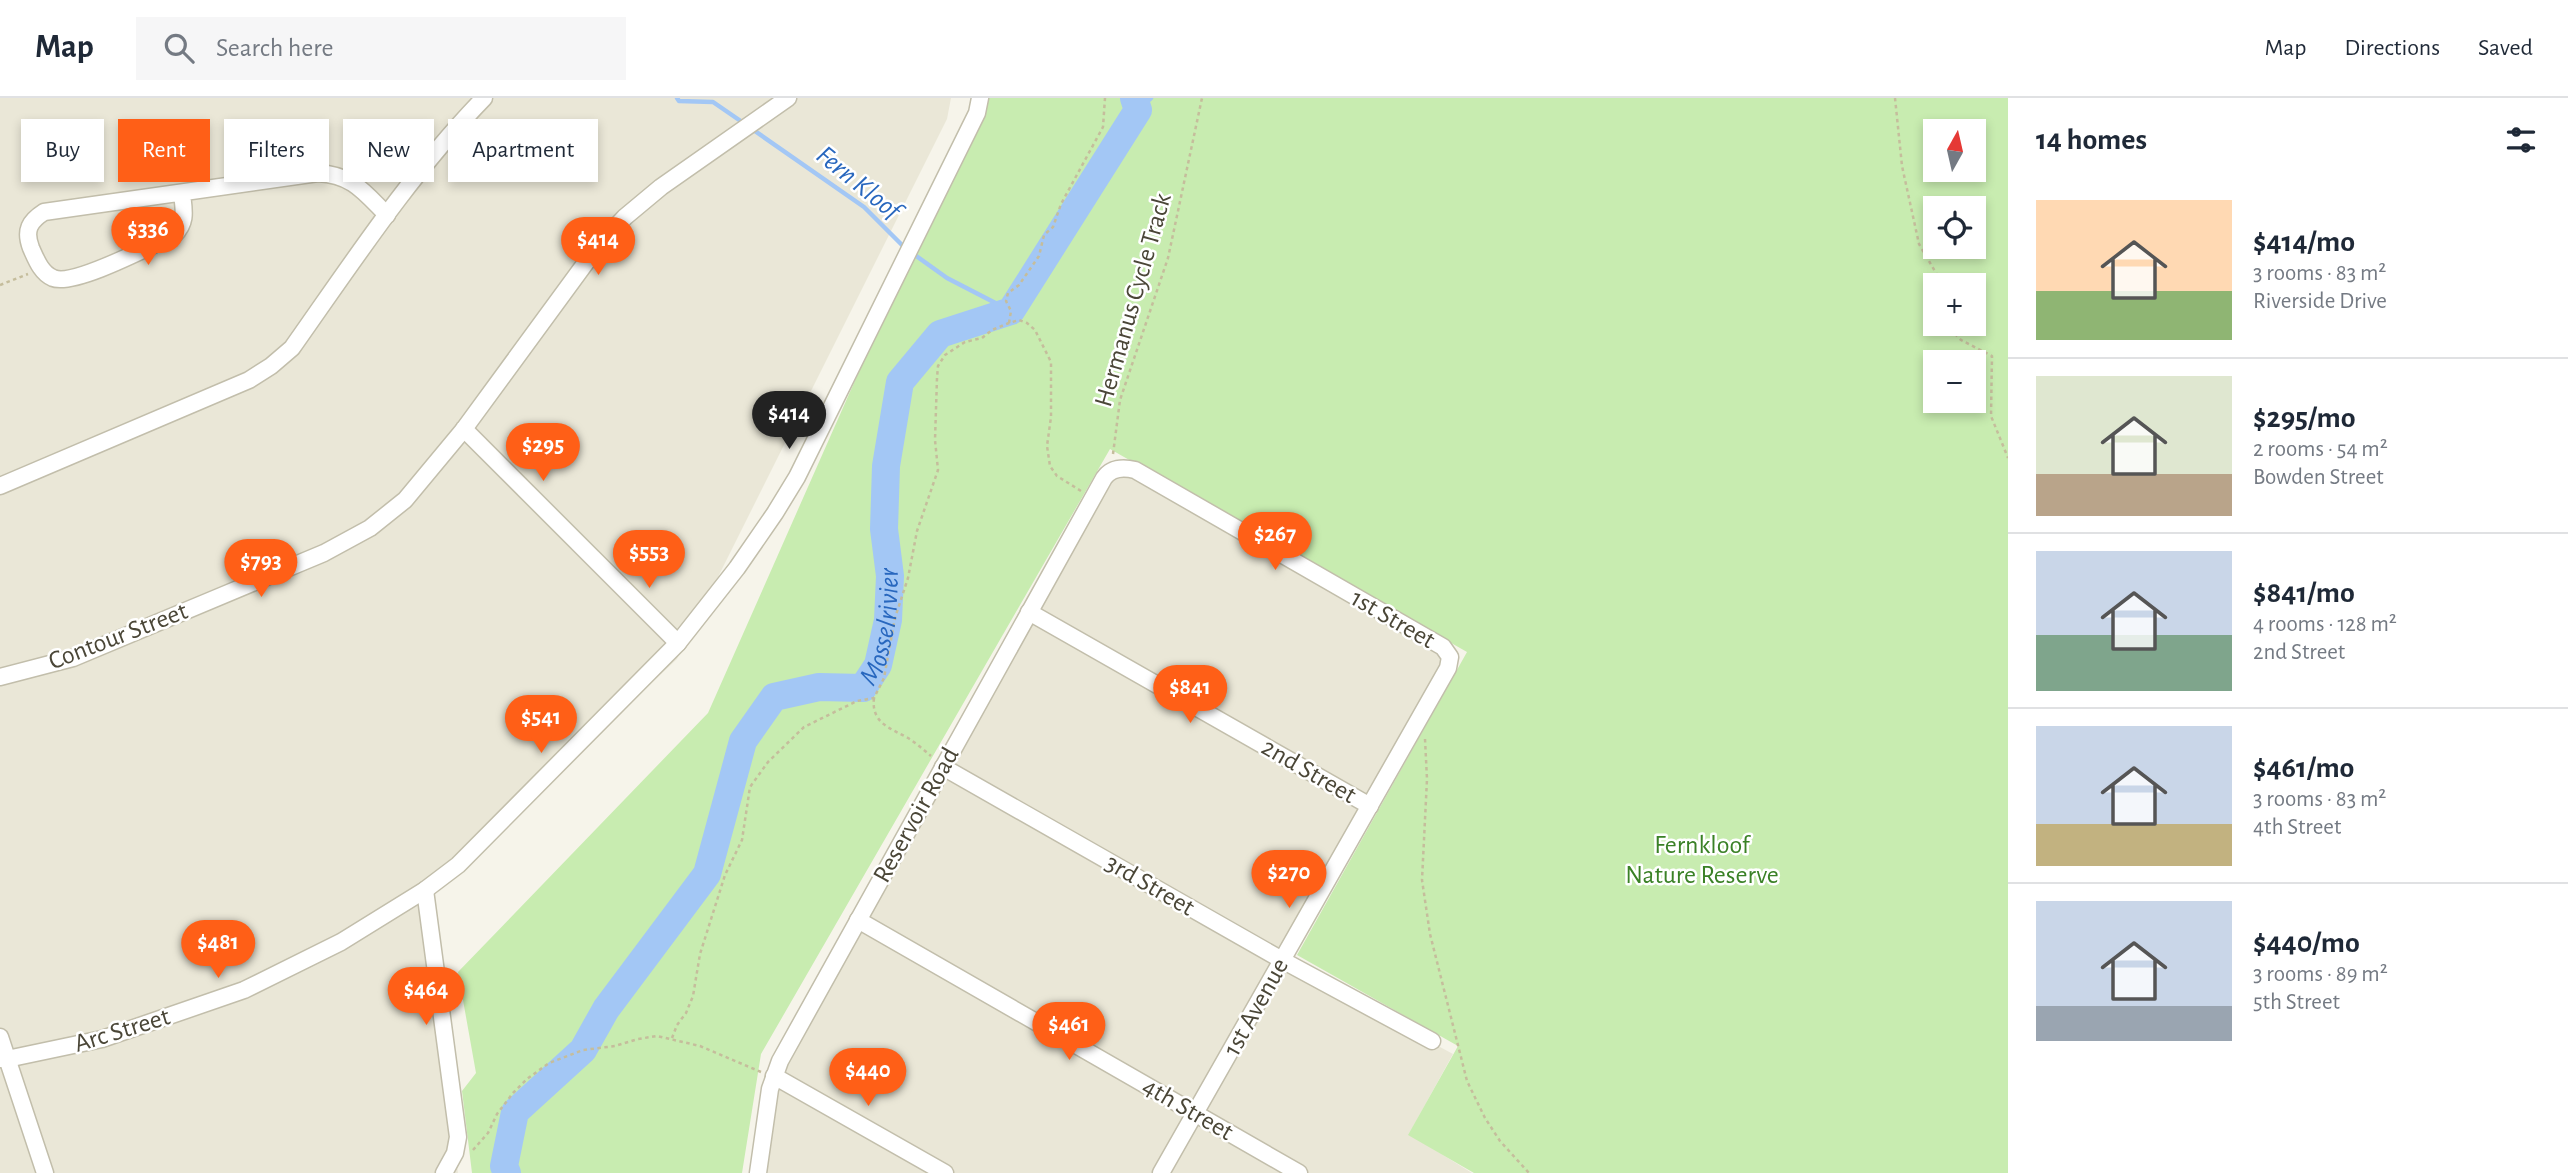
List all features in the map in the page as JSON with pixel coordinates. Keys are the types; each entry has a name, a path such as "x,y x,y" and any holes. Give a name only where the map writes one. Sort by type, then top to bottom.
{"street":[{"path":"0,486 250,380 271,366 292,348 387,215 462,120 484,98"},
{"name":"Contour Street","path":"0,677 73,658 324,553 370,528 405,500 464,429 598,246 616,226 661,187 788,98"},
{"name":"Arc Street","path":"4,1059 102,1040 244,990 341,942 425,890 458,865 678,643 737,568 783,501 977,113 980,98"},
{"path":"182,194 185,219 182,228 174,235 75,279 52,278 41,270 29,244 32,220 44,212 318,173 337,174 354,182 387,215"},
{"path":"464,429 678,643"},
{"name":"1st Street","path":"1112,471 1125,468 1135,470 1443,647 1450,657"},
{"name":"Reservoir Road","path":"758,1173 768,1096 774,1076 1093,497 1104,478 1112,471"},
{"name":"2nd Street","path":"1029,612 1370,806"},
{"name":"1st Avenue","path":"1161,1173 1448,668 1450,657"},
{"name":"3rd Street","path":"943,766 1282,960 1432,1041"},
{"path":"425,890 458,1137 455,1153 444,1173"},
{"name":"4th Street","path":"858,920 1299,1173"},
{"path":"0,1037 4,1059 45,1173"},
{"path":"774,1076 945,1173"}],"path":[{"path":"1009,323 1011,312 1006,301 1008,293 1019,285 1040,256 1044,235 1053,227 1061,204 1103,127 1105,98"},
{"name":"Hermanus Cycle Track","path":"1112,471 1120,400 1168,258 1202,98"},
{"path":"1895,98 1902,166 1919,244 1936,273"},
{"path":"0,285 41,270"},
{"path":"943,766 915,742 884,725 874,713 874,698 884,678 893,627 908,579 917,531 938,470 935,440 938,366 945,355 965,342 982,338 992,330 1019,320 1035,330 1051,362 1051,416 1047,446 1050,466 1057,476 1093,497"},
{"path":"1957,336 1992,356 1991,416 2008,458"},
{"path":"672,1038 693,996 700,954 725,875 742,841 750,787 768,762 804,726 857,701 874,698"},
{"path":"1425,738 1427,779 1422,880 1430,934 1467,1081 1500,1141 1529,1173"},
{"path":"455,1153 463,1155 479,1146 513,1093 549,1063 583,1050 615,1046 638,1038 672,1038 700,1046 748,1068 774,1076"}],"shaded area":[{"path":"0,98 951,98 947,119 677,659 419,901 458,1173 0,1173"},
{"path":"1119,470 1448,654 1281,961 1453,1054 1409,1134 1472,1173 759,1173 771,1089 1104,478"}],"green space":[{"name":"Fernkloof Nature Reserve","path":"980,98 2008,98 2008,1173 1474,1173 1408,1135 1458,1046 1297,955 1467,652 1110,449 761,1054 742,1173 472,1173 462,1091 476,1073 458,972 708,713"}],"waterway":[{"name":"Fern Kloof","path":"677,98 679,101 713,102 745,124"},
{"name":"Mosselrivier","path":"507,1173 504,1166 515,1112 583,1050 606,1009 707,874 743,741 774,697 819,687 863,688 878,665 888,620 890,576 884,529 886,466 900,382 940,334 1011,311 1138,110 1134,98"},
{"path":"1138,110 1151,98"},
{"name":"Fern Kloof","path":"752,129 864,207 905,248"},
{"name":"Fern Kloof","path":"912,253 947,278 1011,311"}]}
